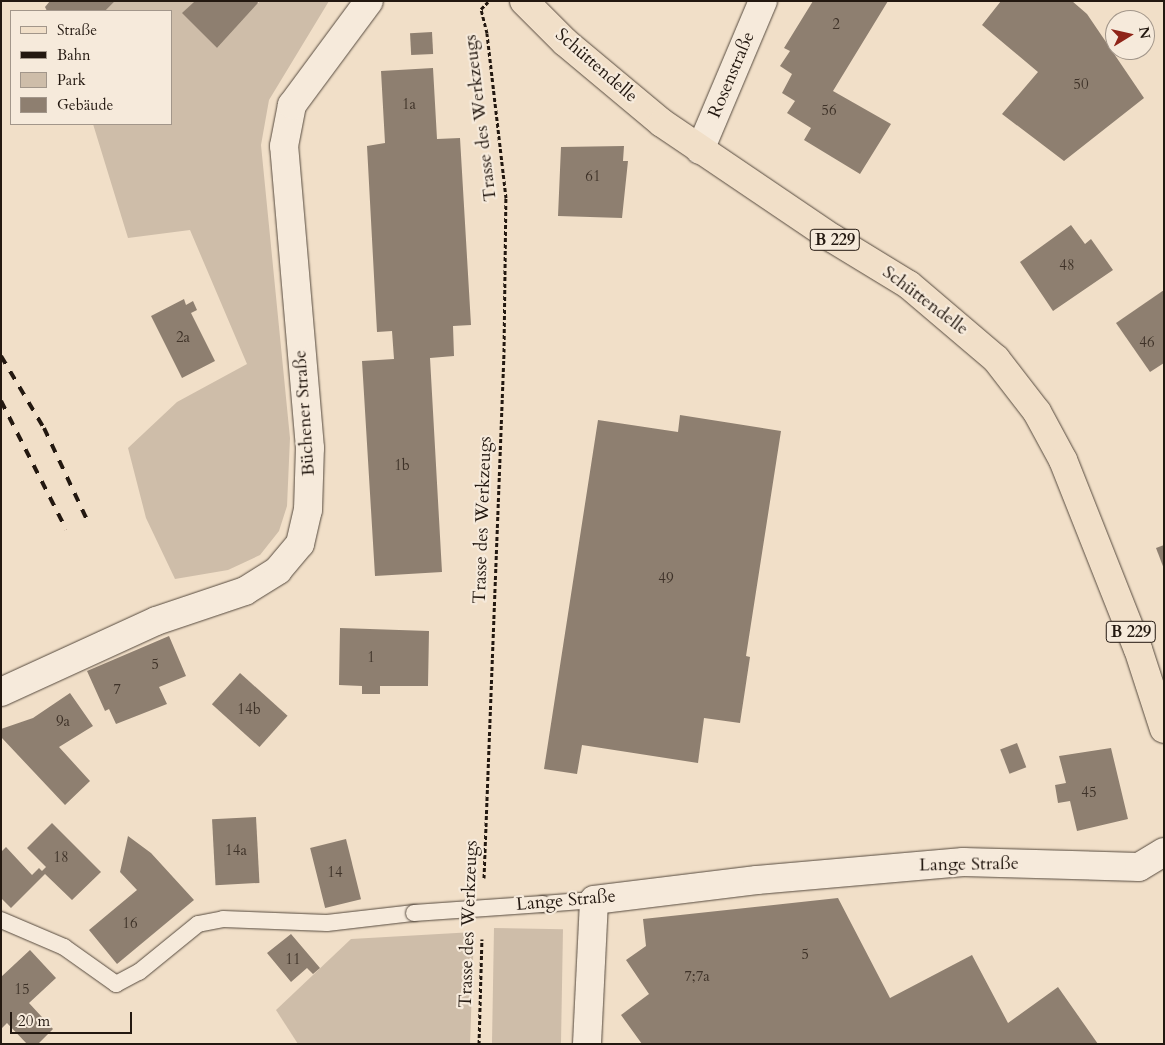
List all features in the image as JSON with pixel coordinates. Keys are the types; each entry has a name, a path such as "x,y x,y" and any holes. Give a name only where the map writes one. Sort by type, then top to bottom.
{"main road":[{"name":"Schüttendelle","path":"524,1 613,82 662,123 832,238 909,285 968,333 1015,382 1037,412 1063,460 1138,649 1164,729"}],"street":[{"name":"Büchener Straße","path":"1,692 156,622 246,591 278,570 300,544 308,510 310,448 284,146 292,105 368,1"},
{"name":"Rosenstraße","path":"700,150 763,1"},
{"name":"Lange Straße","path":"594,900 757,880 963,862 1138,867 1164,852"},
{"path":"587,1044 594,900"}],"lane":[{"name":"Lange Straße","path":"1,920 64,947 116,984 139,972 198,924 222,919 327,923 414,913 594,900"}],"path":[{"name":"Trasse des Werkzeugs","path":"484,882 504,352 506,198 486,34 481,9 488,1"},
{"name":"Trasse des Werkzeugs","path":"479,1044 482,932"}],"green space":[{"path":"115,1 195,1 183,13 217,48 260,1 329,1 269,100 261,145 290,438 287,506 279,531 260,555 228,570 175,579 146,518 128,448 177,402 247,364 190,230 128,238 93,125 172,125 172,10 106,10"},
{"path":"494,928 563,929 561,1044 492,1044"},
{"path":"474,932 470,1044 298,1044 276,1010 351,939"}],"building":[{"path":"50,1 115,1 106,10 46,10 45,7"},
{"path":"195,1 257,1 258,3 217,48 182,13"},
{"path":"813,1 888,1 833,91 891,124 860,174 804,140 811,128 787,113 795,101 782,93 792,74 780,66 790,51 784,48"},
{"path":"1001,1 1072,1 1087,14 1105,41 1105,60 1118,60 1144,98 1064,161 1002,114 1038,72 982,25"},
{"path":"432,32 433,54 411,55 410,33"},
{"path":"433,68 437,139 460,138 471,325 453,326 454,356 430,358 442,572 375,576 362,361 394,359 392,331 377,332 367,146 385,143 381,71"},
{"path":"624,146 623,161 628,161 622,218 558,216 561,147"},
{"path":"1071,225 1085,244 1091,239 1113,270 1053,311 1020,262"},
{"path":"1164,290 1164,363 1150,372 1116,323"},
{"path":"184,299 186,305 193,301 197,310 191,313 215,361 182,378 151,316"},
{"path":"680,415 781,431 746,656 750,657 740,723 704,718 698,763 582,745 577,774 544,769 598,420 678,432"},
{"path":"1164,545 1164,569 1156,548"},
{"path":"340,628 429,631 428,686 380,686 380,694 362,694 362,686 339,685"},
{"path":"169,636 186,676 159,687 167,704 116,724 109,709 105,711 87,671"},
{"path":"240,673 288,716 259,747 212,704"},
{"path":"70,693 93,726 59,747 90,781 65,805 1,737 1,729 33,718"},
{"path":"1017,743 1026,767 1010,774 1000,749"},
{"path":"1111,748 1128,819 1077,831 1070,801 1058,803 1055,785 1066,783 1059,756"},
{"path":"256,817 259,883 216,885 212,819"},
{"path":"52,823 101,872 72,900 45,874 11,908 1,898 1,852 6,847 32,875 39,868 42,871 46,867 27,848"},
{"path":"128,836 151,853 194,900 117,964 89,930 137,890 120,872"},
{"path":"346,839 361,899 325,908 310,848"},
{"path":"838,898 890,998 972,955 1008,1023 1058,987 1098,1044 642,1044 621,1015 649,994 626,960 646,946 643,919"},
{"path":"291,934 320,968 313,974 307,968 291,982 267,953"},
{"path":"30,950 56,978 29,1003 53,1029 38,1044 27,1044 7,1023 1,1029 1,977"}],"railway":[{"path":"1,356 44,428 87,520"},
{"path":"1,401 66,529"}]}
